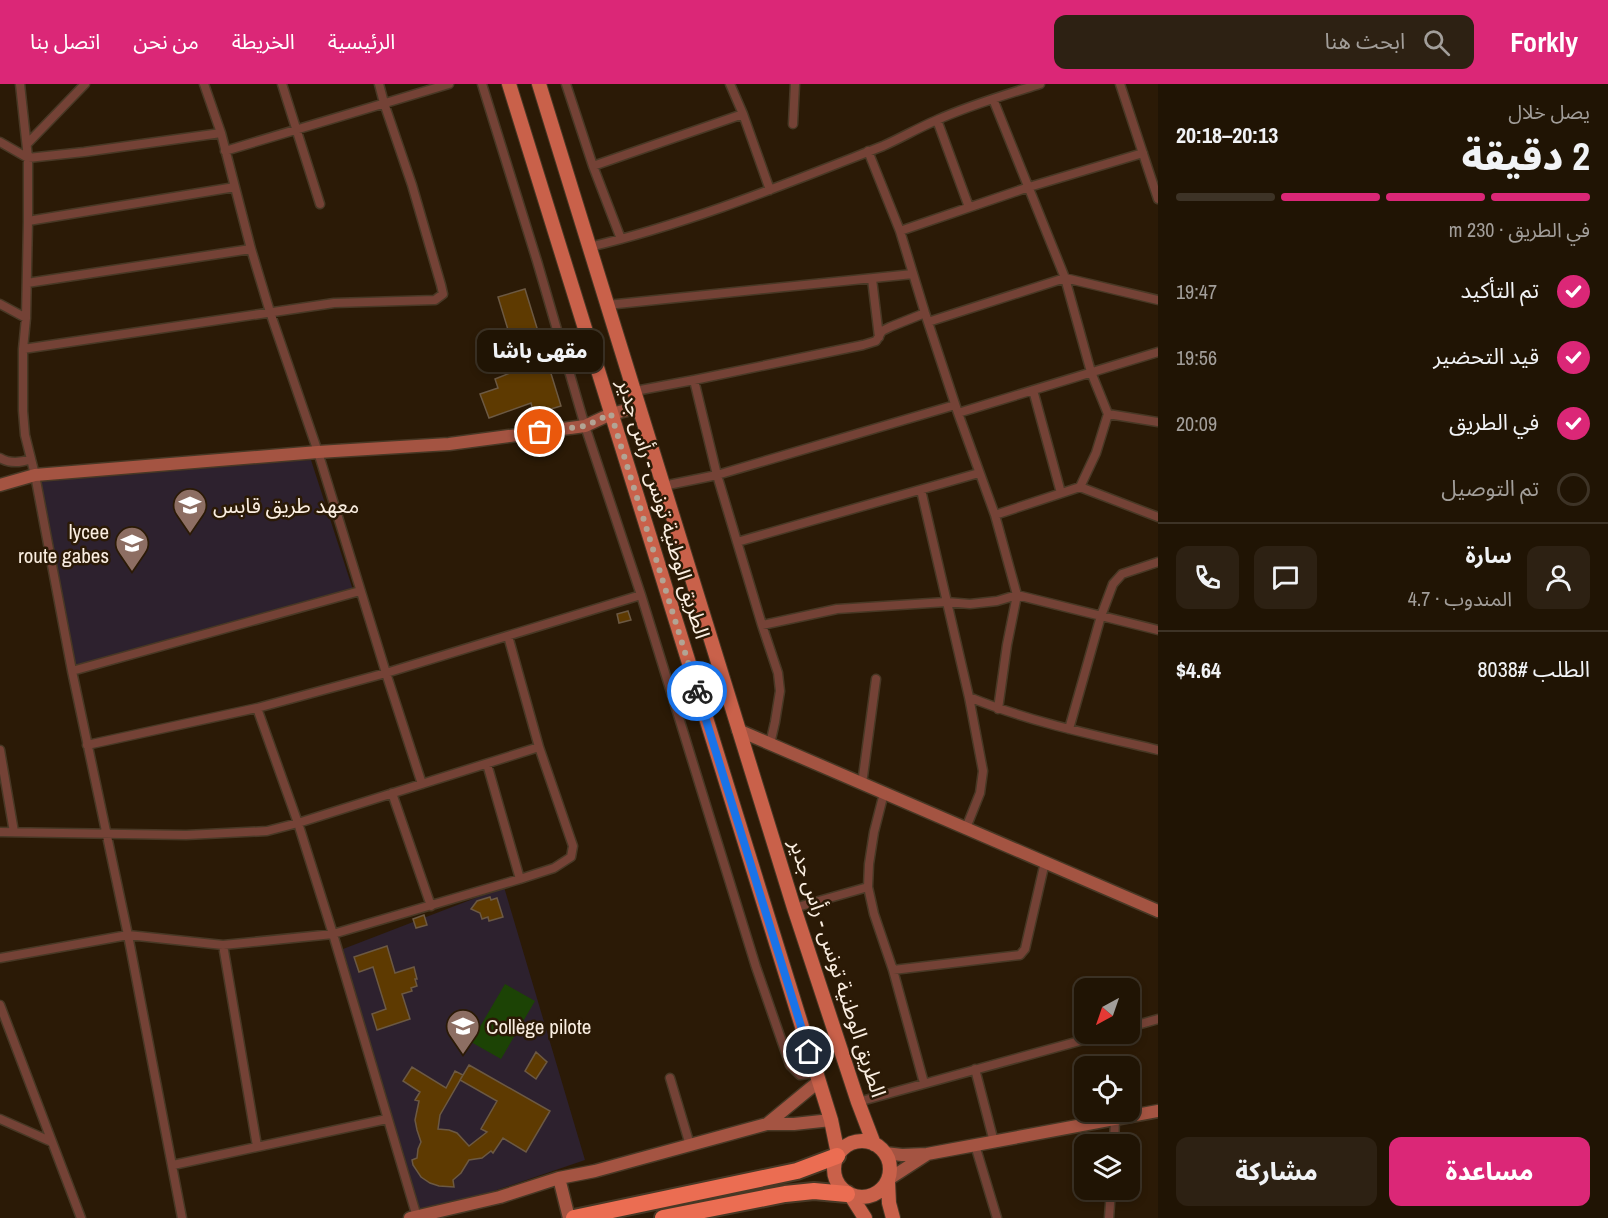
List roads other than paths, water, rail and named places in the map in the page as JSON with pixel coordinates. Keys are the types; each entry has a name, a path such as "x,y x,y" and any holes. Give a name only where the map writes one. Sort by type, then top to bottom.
{"highway":[{"path":"574,1218 797,1171 837,1155"},
{"path":"663,1218 785,1194 814,1191 849,1195"}],"main road":[{"name":"الطريق الوطنية تونس - رأس جدير","path":"509,84 831,1120 837,1155"},
{"name":"الطريق الوطنية تونس - رأس جدير","path":"539,84 794,908 874,1144"},
{"path":"865,1218 849,1195 840,1188 836,1181 834,1164 837,1155 850,1143 867,1141 885,1153 890,1166 889,1203 893,1218"},
{"path":"849,1195 860,1198 877,1194 888,1180"}],"street":[{"path":"20,84 28,158 27,283 23,349 25,435 35,475 87,745 128,935 182,1218"},
{"path":"27,144 85,84"},
{"path":"204,84 221,133 270,312 318,452 422,784"},
{"path":"282,84 320,204"},
{"path":"23,349 334,303 435,300 439,298 442,294 412,184 379,84"},
{"path":"225,151 449,84"},
{"path":"482,84 585,426 641,595 756,967 786,1056 790,1065 800,1075 817,1077"},
{"path":"566,84 593,166 621,239"},
{"path":"730,84 770,190"},
{"path":"793,124 795,84"},
{"path":"589,247 621,239 770,190 907,135 937,120 1040,84"},
{"path":"1120,84 1158,200"},
{"path":"993,99 1065,278 1091,372 1108,414 1096,453 1080,487"},
{"path":"593,166 743,114"},
{"path":"937,120 969,207"},
{"path":"0,142 28,158 221,133"},
{"path":"868,151 900,231 926,318 995,515 1017,595 1006,645 998,709"},
{"path":"900,231 1029,187 1143,153"},
{"path":"28,221 235,187"},
{"path":"27,283 251,249"},
{"path":"607,305 913,274"},
{"path":"635,391 694,381 863,345 876,340 882,331 890,327 1065,278 1158,300"},
{"path":"872,279 879,337"},
{"path":"0,304 26,318"},
{"path":"663,486 717,474 1033,390 1158,352"},
{"path":"694,381 717,474 778,672 780,691 776,722 770,744"},
{"path":"1033,390 1061,493"},
{"path":"0,484 35,475 318,452 449,444 585,426 611,414 639,407"},
{"path":"1108,414 1158,422"},
{"path":"0,458 19,463 31,459"},
{"path":"737,542 979,473"},
{"path":"995,515 1080,487 1158,517"},
{"path":"921,490 969,697 983,771 980,793 966,828"},
{"path":"1069,729 1101,616 1113,584 1122,574 1158,562"},
{"path":"72,671 360,591"},
{"path":"87,745 257,708 386,673 641,595"},
{"path":"762,625 837,609 946,602 970,604 997,601 1017,595 1158,630"},
{"path":"0,958 128,935 223,945 333,934 554,868 571,857 573,846 539,747 508,636"},
{"path":"862,784 876,679"},
{"path":"969,697 998,709 1069,729 1158,750"},
{"path":"257,708 298,823 333,934 414,1217 500,1197 559,1178 595,1172 767,1124 831,1120"},
{"path":"738,730 1158,911"},
{"path":"0,832 186,835 267,831 539,747"},
{"path":"0,750 14,832"},
{"path":"487,764 520,879"},
{"path":"884,793 874,832 868,887 924,1083"},
{"path":"392,794 431,906"},
{"path":"893,970 1020,955 1025,949 1045,862"},
{"path":"794,908 868,887"},
{"path":"223,945 257,1146"},
{"path":"0,1005 81,1218"},
{"path":"1140,1024 1158,1019"},
{"path":"858,1102 1074,1042"},
{"path":"975,1069 994,1142"},
{"path":"767,1124 817,1077"},
{"path":"670,1078 690,1145"},
{"path":"1140,1114 1158,1111"},
{"path":"0,1119 52,1142"},
{"path":"173,1165 387,1119"},
{"path":"885,1153 927,1154 1100,1122"},
{"path":"975,1145 997,1218"},
{"path":"888,1180 927,1154"},
{"path":"559,1178 569,1218"},
{"path":"1109,1218 1110,1200"}],"place":[{"name":"مقهى باشا","path":"540,432"},
{"name":"معهد طريق قابس","path":"190,534"},
{"name":"lycee route gabes","path":"132,572"},
{"name":"Collège pilote","path":"463,1055"}]}
